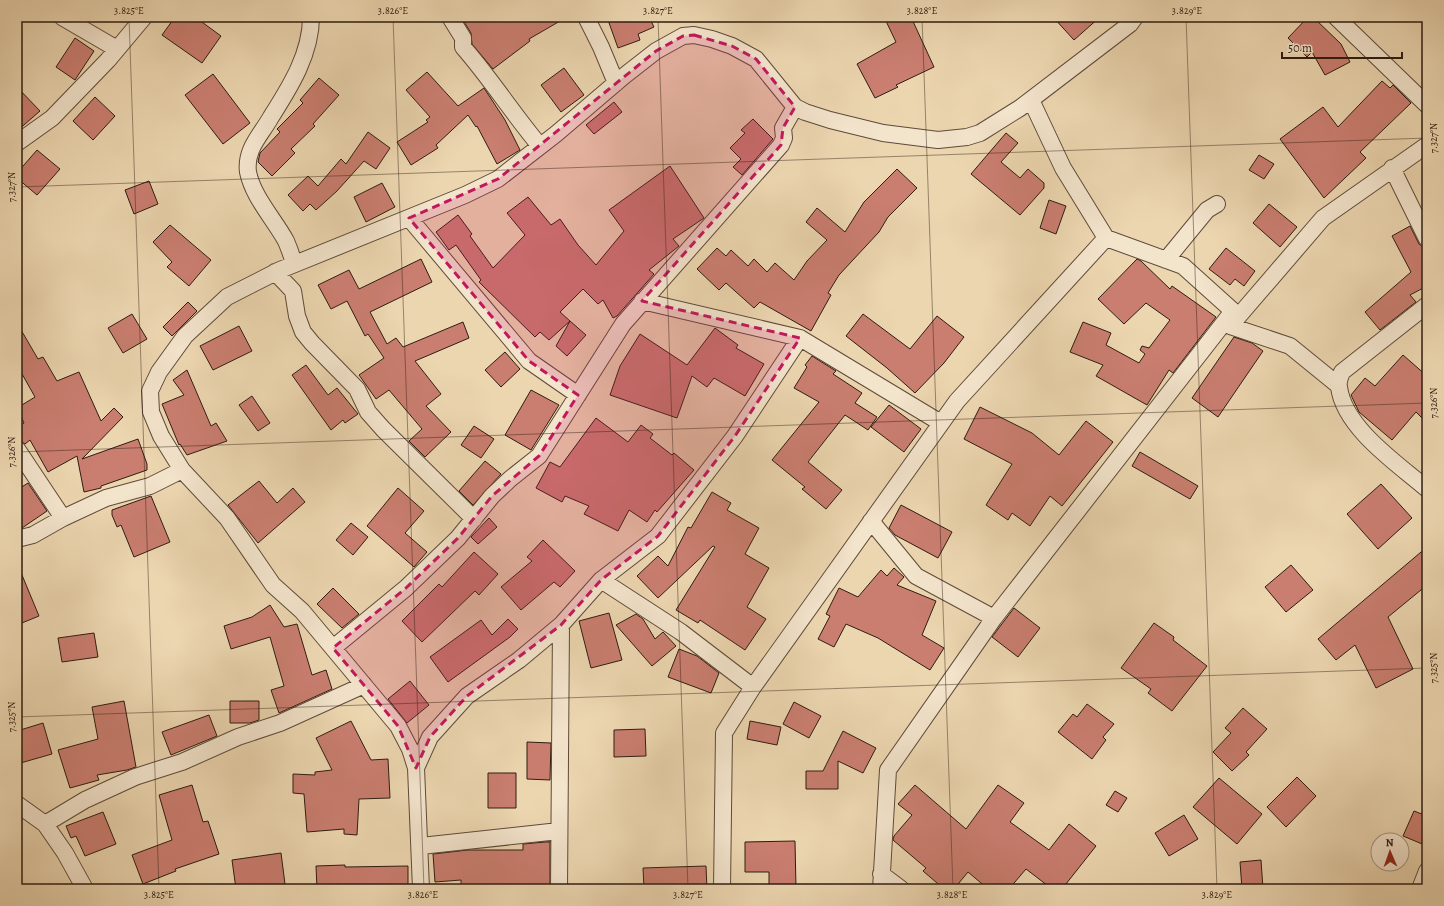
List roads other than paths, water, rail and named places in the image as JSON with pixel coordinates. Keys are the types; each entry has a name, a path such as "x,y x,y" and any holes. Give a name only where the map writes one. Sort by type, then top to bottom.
{"street":[{"path":"62,17 117,49"},
{"path":"17,143 52,118 117,49 144,17"},
{"path":"294,264 286,242 253,187 248,171 248,158 252,144 271,118 304,57 310,36 312,17"},
{"path":"450,17 463,38 463,47 482,68 514,114 540,146"},
{"path":"586,17 601,46 616,83"},
{"path":"421,889 421,846 416,768 410,749 398,726 302,611 273,585 227,518 182,470 161,436 151,412 150,392 159,372 185,336 227,297 275,272 465,195 498,179 656,51 683,36 694,35 732,46 756,59 795,107 830,120 883,133 938,140 967,137 980,133 1031,100 1130,24 1135,17"},
{"path":"1336,17 1427,105"},
{"path":"1031,100 1064,168 1106,238 1183,266 1231,318 1290,346 1338,386"},
{"path":"333,648 406,588 458,538 506,483 539,456 623,324 781,145 784,138 783,128 795,107"},
{"path":"901,889 881,881 888,770 994,618 1231,318 1323,218 1392,168 1427,145"},
{"path":"1392,168 1427,239"},
{"path":"1166,260 1207,210 1217,204"},
{"path":"409,218 530,361 578,395"},
{"path":"722,889 724,733 753,687 957,401 1106,238"},
{"path":"275,272 293,291 297,316 304,332 312,343 357,388 368,412 383,429 474,519"},
{"path":"642,302 800,338 941,423"},
{"path":"1427,305 1342,372 1338,386 1342,401 1352,418 1369,439 1427,489"},
{"path":"416,768 430,737 467,696 519,660 561,625 601,580 658,536 735,436 800,338"},
{"path":"17,449 63,518"},
{"path":"17,539 33,535 63,518 106,498 150,486 182,470"},
{"path":"871,521 916,576 994,618"},
{"path":"601,580 681,632 753,687"},
{"path":"559,889 561,625"},
{"path":"45,824 85,800 129,779 182,762 238,738 280,723 364,685"},
{"path":"17,804 45,824 65,853 85,889"},
{"path":"421,846 559,831"},
{"path":"1420,889 1427,871"}]}
